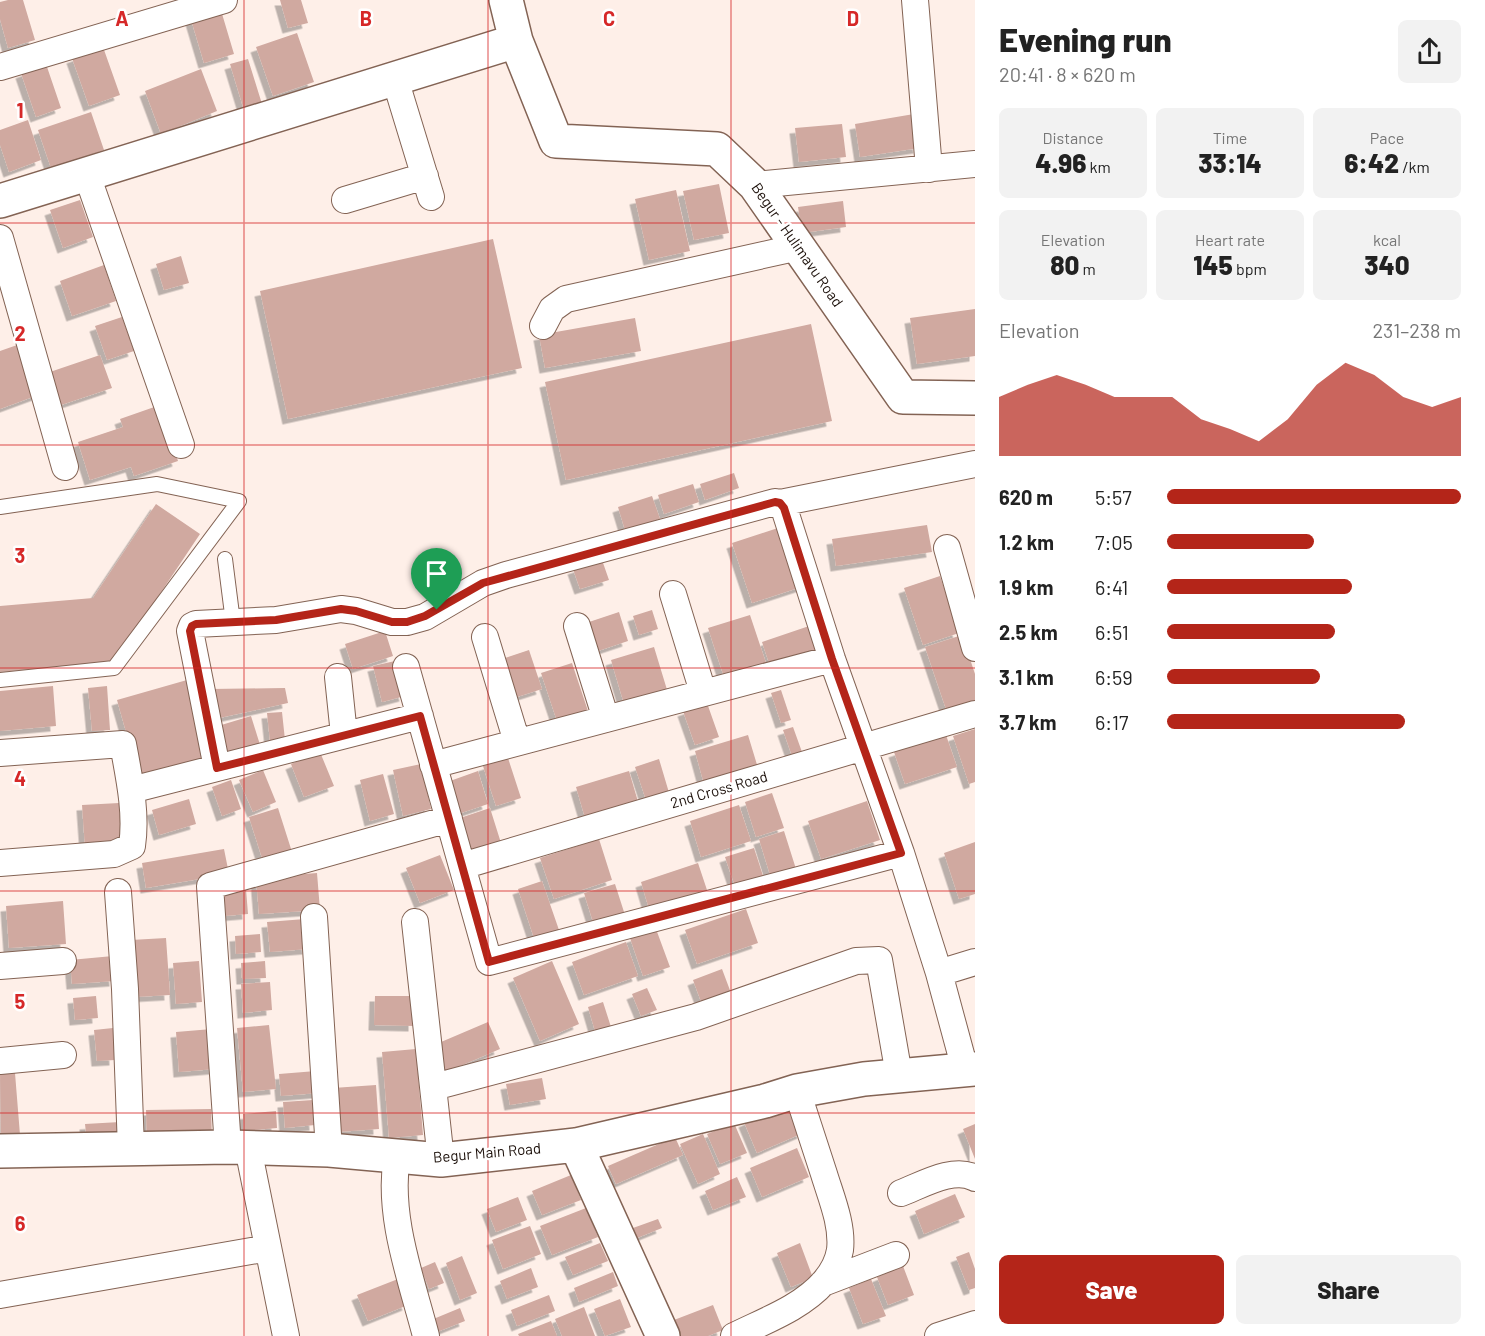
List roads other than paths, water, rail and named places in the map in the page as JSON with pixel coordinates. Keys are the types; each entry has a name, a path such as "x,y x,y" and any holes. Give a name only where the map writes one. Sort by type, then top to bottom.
{"street":[{"path":"0,67 224,0"},
{"name":"Begur - Hulimavu Road","path":"506,0 516,41 556,141 717,149 755,185 903,397 975,398"},
{"path":"915,0 929,169"},
{"path":"0,201 516,41"},
{"path":"345,200 428,186 395,79"},
{"path":"755,185 975,164"},
{"path":"87,175 181,445"},
{"path":"0,238 64,467"},
{"path":"543,326 552,309 566,299 799,247"},
{"path":"217,768 190,631 196,624 276,620 341,609 392,622 407,622 425,616 490,580 775,502 780,503 975,464"},
{"name":"Begur Main Road","path":"0,1151 238,1147 329,1150 441,1160 576,1145 753,1104 797,1091 864,1078 970,1069 901,853 832,659 787,515 780,503"},
{"path":"947,548 970,613 975,648"},
{"path":"673,594 703,692"},
{"path":"577,626 606,719"},
{"path":"485,637 517,742"},
{"path":"433,765 832,659"},
{"path":"406,667 489,962 901,853"},
{"path":"338,677 344,735"},
{"name":"2nd Cross Road","path":"462,866 975,714"},
{"path":"131,790 420,716"},
{"path":"0,753 123,744 131,790 133,836 132,846 114,855 0,863"},
{"path":"286,1336 268,1248 238,1147 210,886 449,819"},
{"path":"118,892 125,990 131,1148"},
{"path":"314,916 329,1150"},
{"path":"416,922 441,1160"},
{"path":"434,1088 696,1017 856,961 879,960 899,1075"},
{"path":"0,966 63,961"},
{"path":"939,973 975,962"},
{"path":"0,1061 63,1055"},
{"path":"734,1336 809,1295 823,1283 834,1268 840,1249 835,1209 797,1091"},
{"path":"576,1145 663,1336"},
{"path":"397,1156 394,1173 398,1228 426,1336"},
{"path":"901,1193 947,1176 968,1175 975,1178"},
{"path":"0,1295 268,1248"},
{"path":"823,1283 896,1256"},
{"path":"938,1336 975,1324"}],"lane":[{"path":"0,507 157,484 239,501 114,668 0,680"},
{"path":"225,559 233,622"}]}
